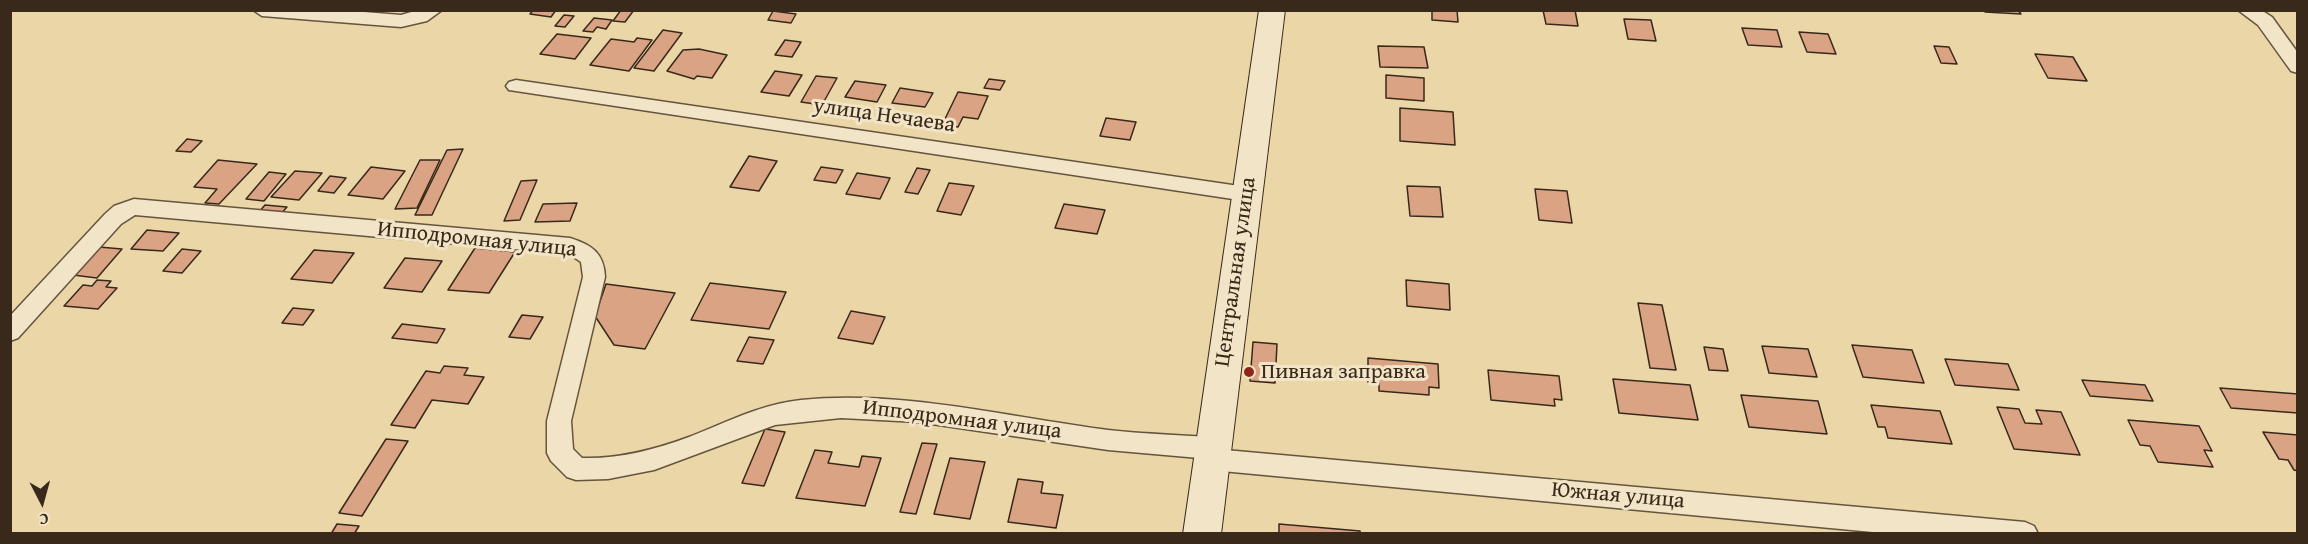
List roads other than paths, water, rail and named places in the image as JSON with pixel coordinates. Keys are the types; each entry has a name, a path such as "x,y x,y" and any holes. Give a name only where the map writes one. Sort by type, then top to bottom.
{"street":[{"path":"262,10 401,21 420,17 433,10"},
{"name":"Центральная улица","path":"1202,534 1272,10"},
{"path":"2247,10 2265,21 2298,67"},
{"name":"улица Нечаева","path":"516,86 1246,194"},
{"name":"Ипподромная улица","path":"10,332 113,219 122,211 134,207 570,246 586,251 594,261 594,277 559,421 560,453 576,469 604,470 648,462 700,443 750,420 784,411 837,407 969,417 1212,454"},
{"name":"Южная улица","path":"1212,454 2025,534"}],"place":[{"name":"Пивная заправка","path":"1249,372"}]}
